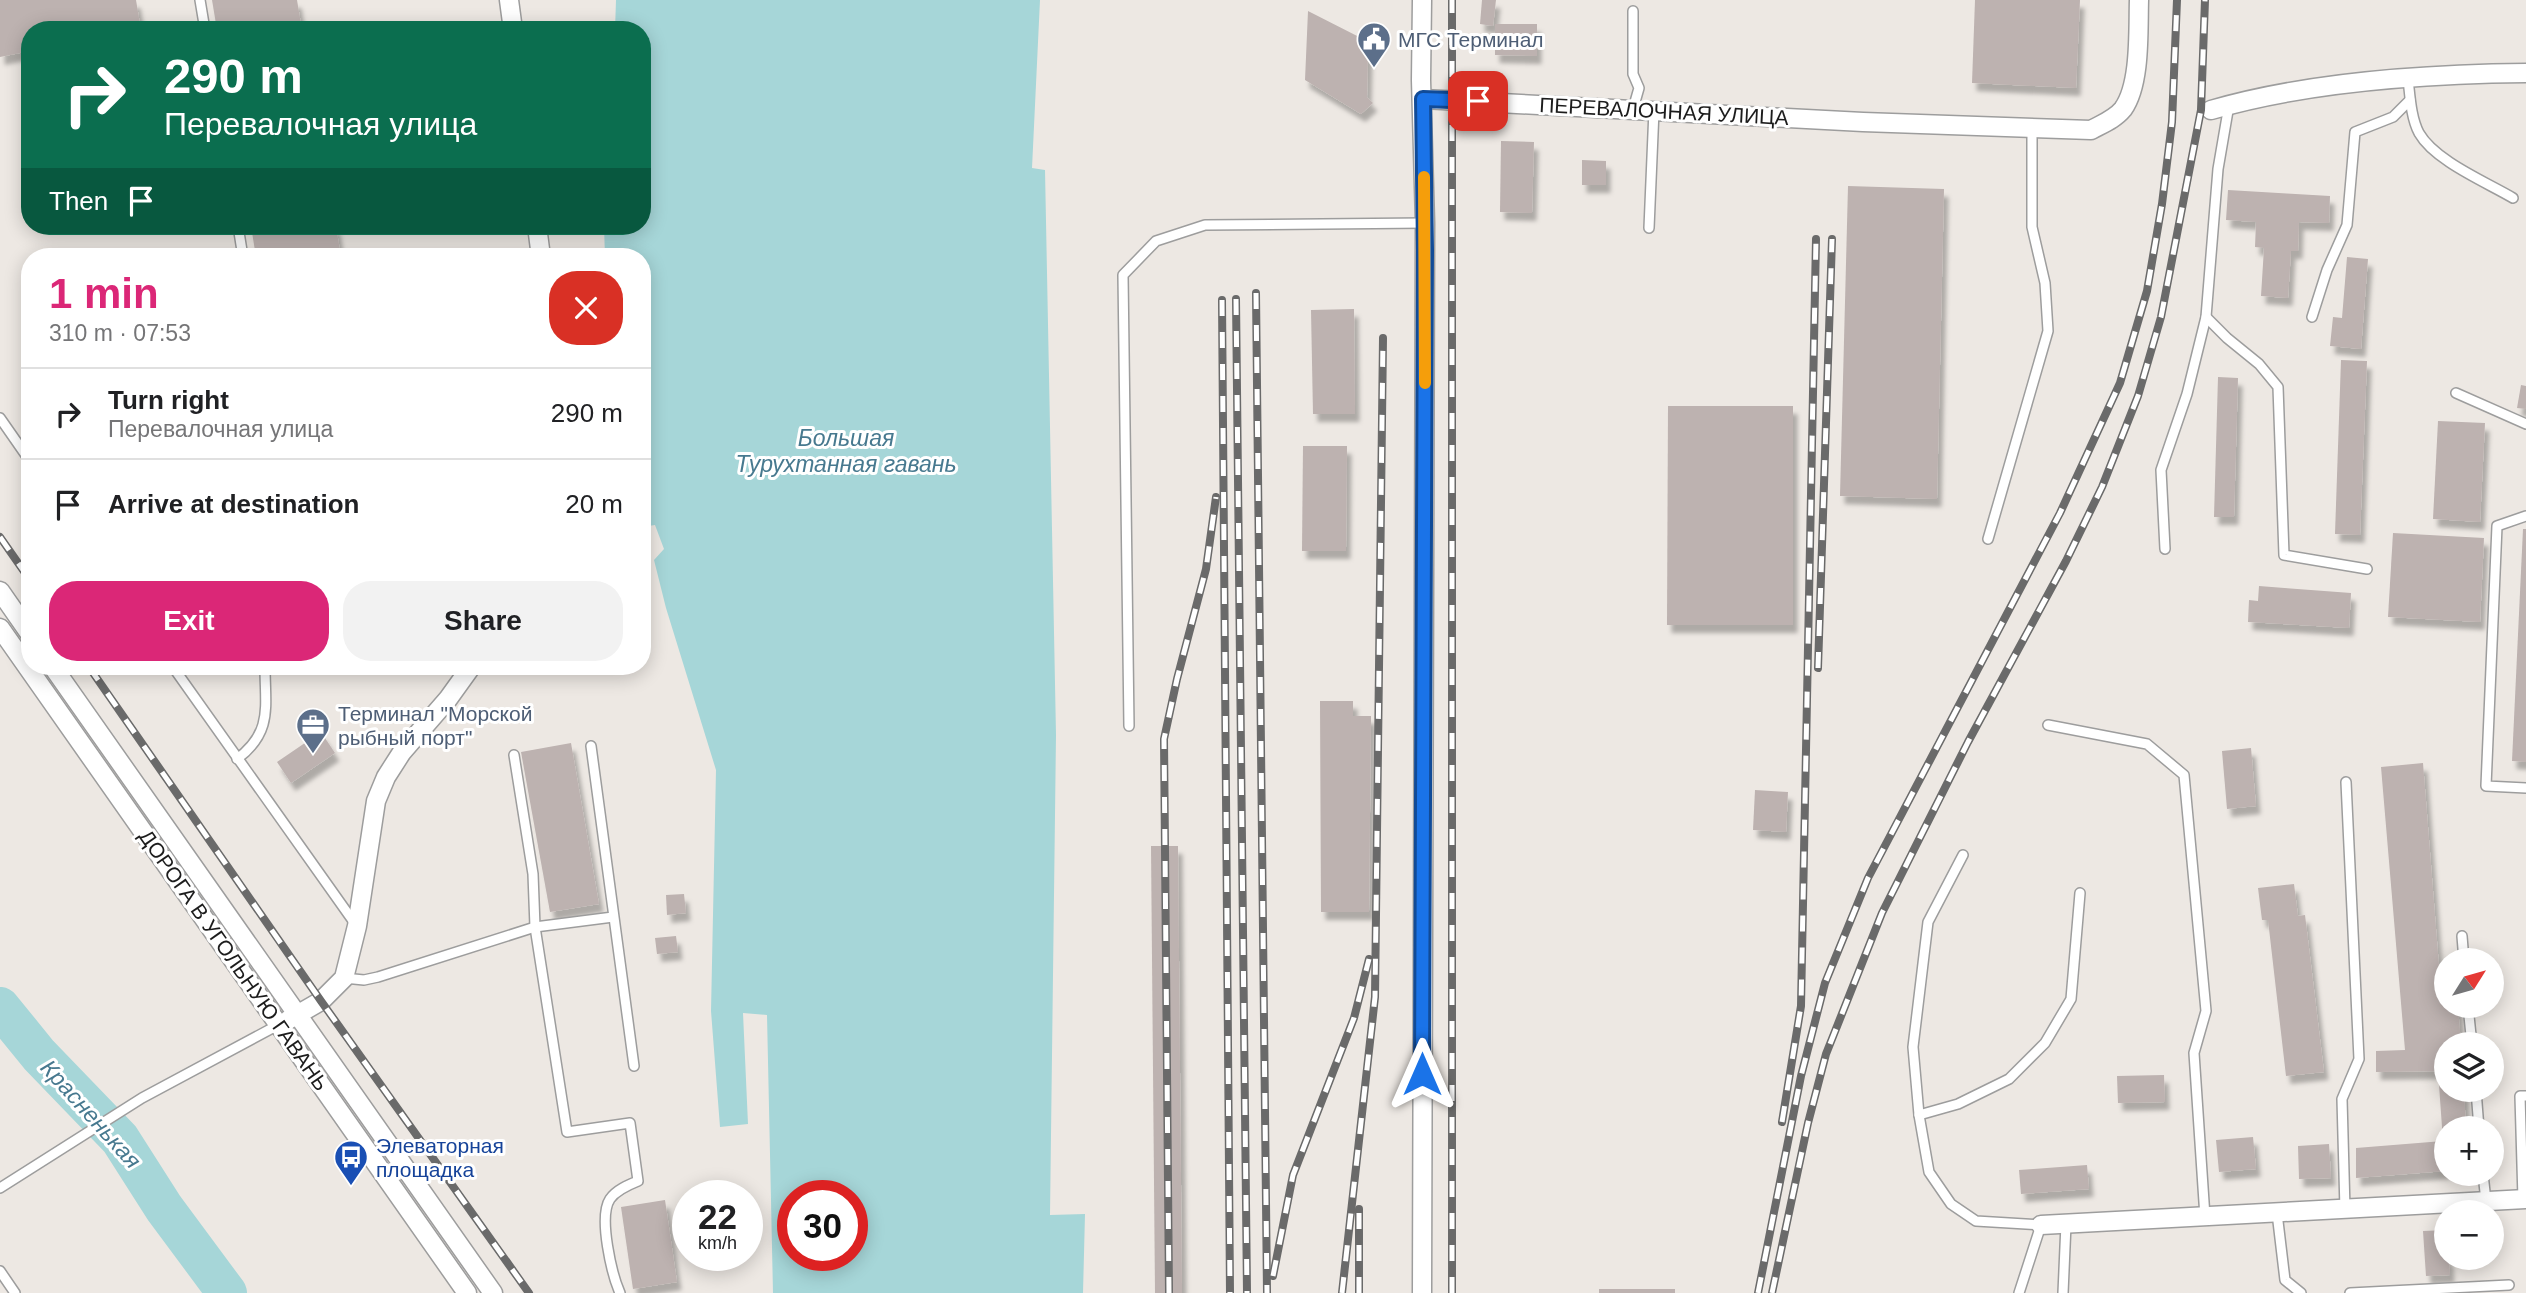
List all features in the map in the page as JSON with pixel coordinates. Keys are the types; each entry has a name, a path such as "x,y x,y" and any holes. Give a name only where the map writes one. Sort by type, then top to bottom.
{"street":[{"path":"509,0 512,21"},
{"path":"1422,0 1425,223 1422,1293"},
{"name":"ПЕРЕВАЛОЧНАЯ УЛИЦА","path":"1423,99 1863,122 2091,130 2124,108 2137,66 2139,0"},
{"path":"2211,110 2255,97 2369,82 2526,72"},
{"path":"0,591 21,621"},
{"name":"ДОРОГА В УГОЛЬНУЮ ГАВАНЬ","path":"0,628 21,658"},
{"name":"ДОРОГА В УГОЛЬНУЮ ГАВАНЬ","path":"33,675 467,1293"},
{"name":"ДОРОГА В УГОЛЬНУЮ ГАВАНЬ","path":"59,675 493,1293"},
{"path":"280,1024 321,1001 344,978 356,926 376,801 386,776 402,752 465,675"},
{"path":"2504,1200 2525,1199"},
{"path":"2041,1225 2434,1204"}],"lane":[{"path":"200,0 204,21"},
{"path":"1633,11 1633,74 1639,88 1633,109"},
{"path":"2408,79 2418,131 2428,146 2513,198"},
{"path":"2312,317 2347,225 2354,132 2393,117 2410,100"},
{"path":"2165,549 2161,470 2187,394 2206,317 2218,169 2229,105"},
{"path":"1649,228 1654,110"},
{"path":"1988,539 2048,331 2045,283 2032,227 2032,128"},
{"path":"1129,726 1123,275 1156,241 1205,225 1425,223"},
{"path":"2206,317 2259,364 2278,387 2284,555 2367,569"},
{"path":"2456,393 2526,424"},
{"path":"0,418 21,448"},
{"path":"2526,516 2497,526 2486,786 2526,788"},
{"path":"179,675 356,926"},
{"path":"237,758 252,747 260,735 265,720 265,675"},
{"path":"2048,724 2147,744 2184,775 2206,1011 2194,1053 2206,1217"},
{"path":"590,746 634,1066"},
{"path":"514,755 533,874 535,927 567,1132 630,1123 638,1181 621,1189 609,1200 605,1213 613,1279 620,1293"},
{"path":"2345,1210 2342,1099 2358,1059 2346,782"},
{"path":"1963,855 1928,922 1913,1047 1919,1115 1929,1172 1951,1204 1976,1221 2041,1225 2019,1293"},
{"path":"1919,1115 1958,1104 2009,1079 2045,1043 2071,999 2080,893"},
{"path":"344,978 365,980 378,977 535,927 613,917"},
{"path":"2462,936 2463,948"},
{"path":"0,1188 142,1098 280,1024"},
{"path":"2525,1199 2520,1096 2526,1096"},
{"path":"2277,1213 2285,1280 2301,1293"},
{"path":"2063,1293 2066,1224"},
{"path":"0,1271 15,1293"},
{"path":"2350,1293 2509,1285"}],"water":[{"name":"Большая Турухтанная гавань","path":"616,0 1040,0 1032,168 1045,170 1056,735 1050,1215 1085,1214 1083,1293 773,1293 767,1015 743,1013 748,1124 720,1127 711,1011 716,770 654,560 664,549 655,525 651,526 651,248 605,248 604,235 651,235 651,21 615,21"}],"building":[{"path":"0,0 136,0 140,21 21,21 21,53 0,57"},
{"path":"212,0 297,0 300,21 216,21"},
{"path":"1482,0 1496,0 1493,26 1480,24"},
{"path":"1975,0 2080,0 2076,88 1972,83"},
{"path":"1308,11 1365,40 1363,52 1368,53 1367,97 1373,103 1361,114 1305,80"},
{"path":"1495,24 1537,24 1537,56 1495,55"},
{"path":"1501,141 1534,142 1532,213 1500,212"},
{"path":"1582,160 1606,161 1606,185 1582,185"},
{"path":"1848,186 1944,189 1937,499 1840,496"},
{"path":"2228,190 2330,196 2329,223 2299,222 2298,251 2291,251 2288,298 2261,296 2264,248 2255,247 2256,222 2226,220"},
{"path":"252,235 337,235 340,248 255,248"},
{"path":"2347,257 2368,259 2361,349 2330,346 2333,317 2342,318"},
{"path":"1354,309 1355,414 1313,414 1311,310"},
{"path":"2341,360 2367,361 2360,535 2335,534"},
{"path":"2218,377 2238,378 2234,517 2214,517"},
{"path":"2521,385 2526,386 2526,409 2517,408"},
{"path":"1668,406 1793,406 1793,625 1667,625"},
{"path":"2438,421 2485,423 2480,522 2433,519"},
{"path":"1303,446 1347,446 1346,551 1302,551"},
{"path":"2523,529 2526,529 2526,762 2512,761"},
{"path":"2393,533 2484,538 2480,622 2388,617"},
{"path":"2259,586 2351,593 2349,628 2248,622 2249,600 2258,601"},
{"path":"1320,701 1353,701 1353,716 1371,716 1369,912 1321,912"},
{"path":"321,732 335,753 291,783 277,762"},
{"path":"571,743 599,904 550,912 521,752"},
{"path":"2251,748 2256,806 2227,809 2222,751"},
{"path":"2423,763 2438,948 2434,948 2434,1018 2459,1018 2460,1032 2434,1032 2434,1071 2376,1072 2376,1051 2405,1050 2381,767"},
{"path":"1755,790 1788,792 1786,832 1753,830"},
{"path":"1151,846 1178,846 1182,1293 1155,1293"},
{"path":"2294,884 2298,916 2305,915 2324,1072 2286,1076 2268,920 2262,920 2258,888"},
{"path":"684,894 686,913 667,915 666,895"},
{"path":"676,936 678,952 657,954 655,938"},
{"path":"2164,1075 2165,1102 2118,1103 2117,1076"},
{"path":"2440,1102 2465,1102 2465,1116 2441,1116"},
{"path":"2253,1137 2256,1169 2219,1172 2216,1140"},
{"path":"2434,1142 2434,1172 2356,1178 2356,1148"},
{"path":"2329,1144 2331,1178 2299,1179 2298,1146"},
{"path":"2087,1165 2089,1189 2021,1194 2019,1170"},
{"path":"665,1200 672,1248 672,1271 675,1271 677,1282 633,1289 621,1207"},
{"path":"2423,1231 2434,1231 2434,1270 2450,1270 2450,1275 2426,1276"},
{"path":"1599,1289 1675,1289 1675,1293 1599,1293"}],"waterway":[{"name":"Красненькая","path":"0,1007 39,1055 120,1139 164,1208 227,1293"}],"railway":[{"path":"1452,0 1452,1293"},
{"path":"1758,1293 1801,1076 1825,983 1868,878 2060,513 2120,383 2147,291 2162,204 2172,122 2177,0"},
{"path":"1772,1293 1808,1123 1826,1054 1882,913 1968,742 2066,561 2102,487 2138,396 2161,317 2201,110 2205,0"},
{"path":"1782,1122 1801,1006 1816,239"},
{"path":"1818,668 1832,239"},
{"path":"1256,293 1267,1293"},
{"path":"1236,299 1247,1293"},
{"path":"1222,300 1230,1293"},
{"path":"1342,1293 1375,997 1383,338"},
{"path":"1169,1293 1164,739 1206,569 1216,497"},
{"path":"0,537 21,567"},
{"path":"95,675 321,1001 529,1293"},
{"path":"1273,1276 1293,1175 1354,1018 1369,959"},
{"path":"1359,1209 1359,1293"}],"slow traffic":[{"path":"1424,177 1425,383"}],"place":[{"name":"МГС Терминал","path":"1374,69"},
{"name":"Терминал \"Морской рыбный порт\"","path":"313,755"},
{"name":"Элеваторная площадка","path":"351,1187"}],"route":[{"path":"1422,1074 1425,250 1423,99 1478,101"}]}
